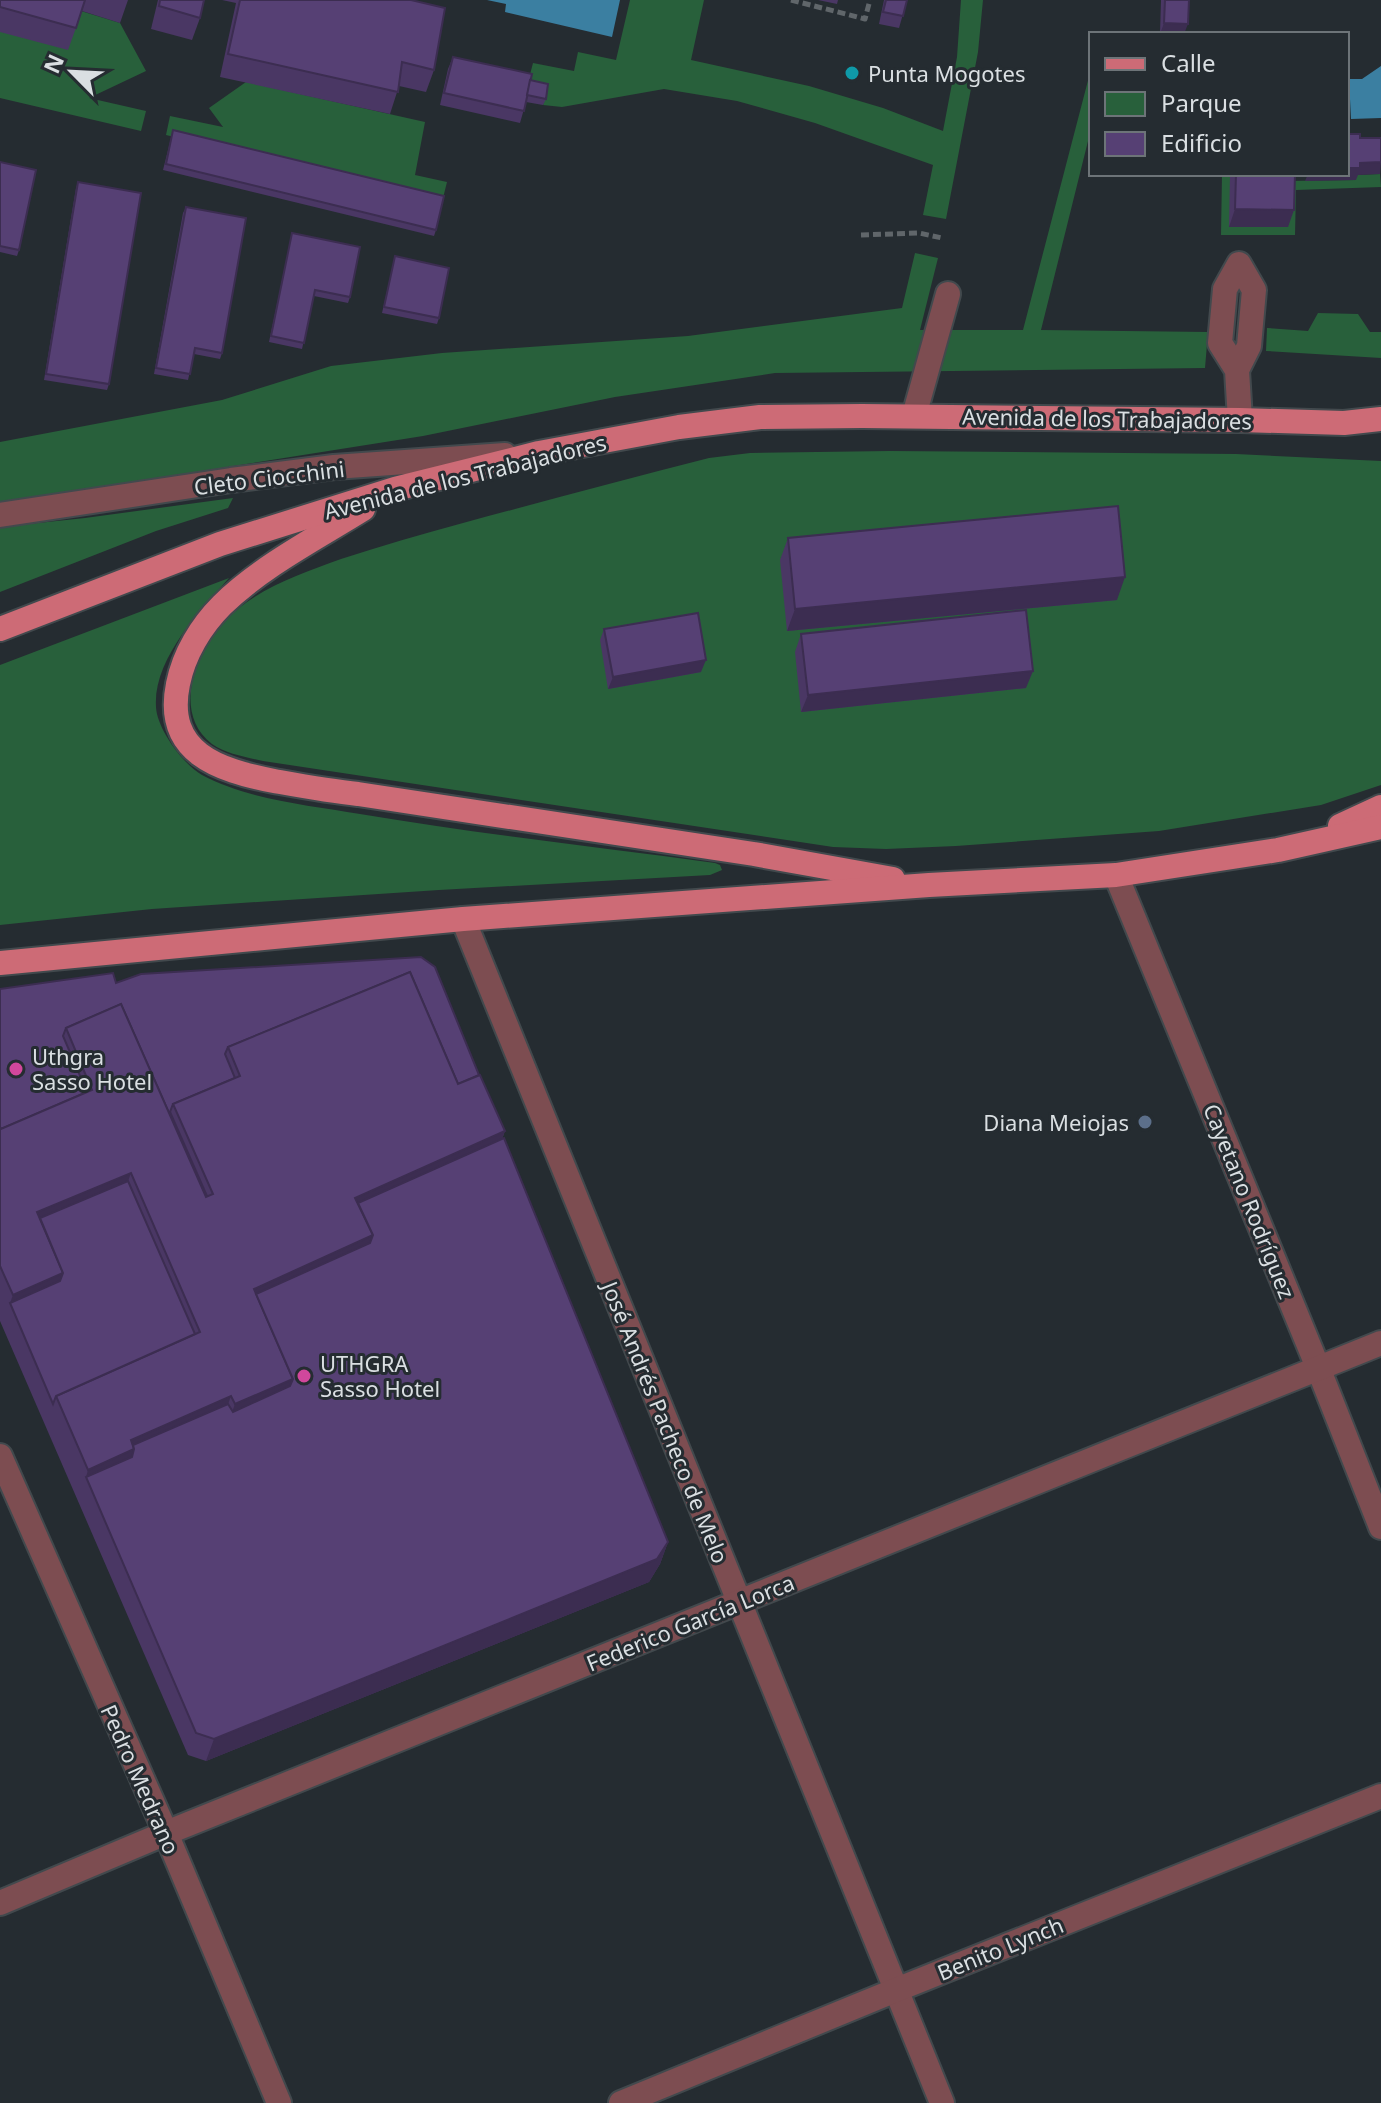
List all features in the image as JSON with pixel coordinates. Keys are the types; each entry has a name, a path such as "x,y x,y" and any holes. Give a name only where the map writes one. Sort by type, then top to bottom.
{"main road":[{"name":"Avenida de los Trabajadores","path":"0,629 220,544 395,489 539,453 679,427 760,417 914,416 1344,423 1381,419"},
{"path":"1344,423 1381,431"},
{"path":"395,489 243,586 205,624 180,674 175,697 176,718 185,737 200,755 220,767 245,775 320,790 723,849 929,885"},
{"path":"1278,850 1381,807"},
{"path":"0,963 463,919 929,885 1116,875 1278,850 1381,827"}],"street":[{"path":"914,416 948,294"},
{"path":"1237,370 1240,420"},
{"name":"Cleto Ciocchini","path":"0,515 334,467 539,453"},
{"name":"Cayetano Rodríguez","path":"1116,875 1381,1527"},
{"name":"José Andrés Pacheco de Melo","path":"463,919 942,2103"},
{"name":"Federico García Lorca","path":"0,1903 166,1833 1381,1343"},
{"name":"Pedro Medrano","path":"0,1456 166,1833 279,2103"},
{"name":"Benito Lynch","path":"621,2103 1381,1796"}],"path":[{"path":"791,0 865,19 870,0"},
{"path":"861,235 919,233 942,238"}],"green space":[{"path":"630,0 704,0 691,60 809,86 883,108 943,131 957,57 961,0 983,0 978,52 946,219 923,215 933,165 815,123 737,101 664,89 562,107 543,105 546,91 527,86 533,63 574,71 578,52 616,60"},
{"path":"81,11 120,23 146,71 89,98 146,111 141,131 0,98 0,32"},
{"path":"1089,77 1089,137 1041,330 1208,332 1205,368 775,373 615,397 423,436 0,503 0,442 222,400 331,366 442,353 688,336 902,308 915,253 938,258 920,330 1023,330"},
{"path":"246,82 425,122 415,175 447,182 442,202 166,135 170,116 223,127 209,108"},
{"path":"1380,174 1381,187 1296,190 1295,235 1221,235 1222,176 1289,181 1355,180 1356,175"},
{"path":"1318,313 1358,314 1370,332 1381,332 1381,358 1266,351 1267,328 1308,331"},
{"path":"750,453 1236,454 1381,461 1381,785 1321,805 1159,831 956,846 886,849 833,847 263,761 236,755 212,744 195,721 191,708 193,680 202,652 213,634 247,602 307,572 432,531 709,458"},
{"path":"233,498 228,508 156,531 0,592 0,527"},
{"path":"229,578 180,637 162,671 157,689 157,716 166,735 187,763 202,775 259,796 300,804 449,828 715,863 722,870 710,875 152,909 0,925 0,665"}],"water":[{"path":"487,0 620,0 612,37 505,12 506,4"},
{"path":"1381,66 1381,118 1351,119 1349,79 1362,79"}],"building":[{"path":"0,0 85,0 76,28 0,7"},
{"path":"160,0 204,0 200,18 159,6"},
{"path":"240,0 411,0 445,8 434,70 402,62 398,92 228,54"},
{"path":"886,0 907,0 903,16 883,12"},
{"path":"1165,0 1189,0 1188,24 1164,23"},
{"path":"453,57 532,74 524,111 444,93"},
{"path":"530,80 548,84 546,99 527,95"},
{"path":"173,130 444,196 436,230 166,164"},
{"path":"1349,134 1360,134 1360,138 1381,138 1381,162 1360,163 1360,168 1349,168"},
{"path":"0,162 36,170 19,250 0,246"},
{"path":"1236,176 1295,176 1294,210 1235,209"},
{"path":"78,182 141,193 109,384 46,374"},
{"path":"186,207 246,218 222,353 195,348 190,374 156,368"},
{"path":"292,233 360,247 350,297 315,290 304,343 271,336"},
{"path":"395,256 449,268 439,318 384,307"},
{"path":"1118,506 1125,577 795,609 788,538"},
{"path":"1026,610 1033,671 808,695 801,634"},
{"path":"698,613 706,660 613,677 604,629"},
{"path":"421,957 435,967 479,1075 458,1084 410,972 228,1047 225,1054 235,1078 173,1104 170,1112 206,1197 121,1004 66,1028 63,1036 87,1092 0,1127 0,989 113,973 116,983 141,974"},
{"path":"410,972 458,1084 480,1075 505,1131 355,1198 373,1235 254,1289 293,1379 235,1404 231,1396 131,1440 134,1449 88,1470 56,1396 200,1332 131,1173 37,1212 63,1273 13,1295 0,1266 0,1127 92,1090 66,1028 121,1004 206,1197 213,1194 173,1104 240,1076 228,1047"},
{"path":"504,1138 668,1542 657,1559 214,1739 196,1733 86,1477 132,1457 133,1445 228,1404 233,1412 290,1386 293,1379 256,1294 370,1243 373,1235 358,1203"},
{"path":"128,1181 195,1334 56,1396 53,1404 10,1303 60,1281 63,1273 40,1218"}],"place":[{"name":"Punta Mogotes","path":"852,73"},
{"name":"Uthgra Sasso Hotel","path":"16,1069"},
{"name":"Diana Meiojas","path":"1145,1122"},
{"name":"UTHGRA Sasso Hotel","path":"304,1376"}]}
